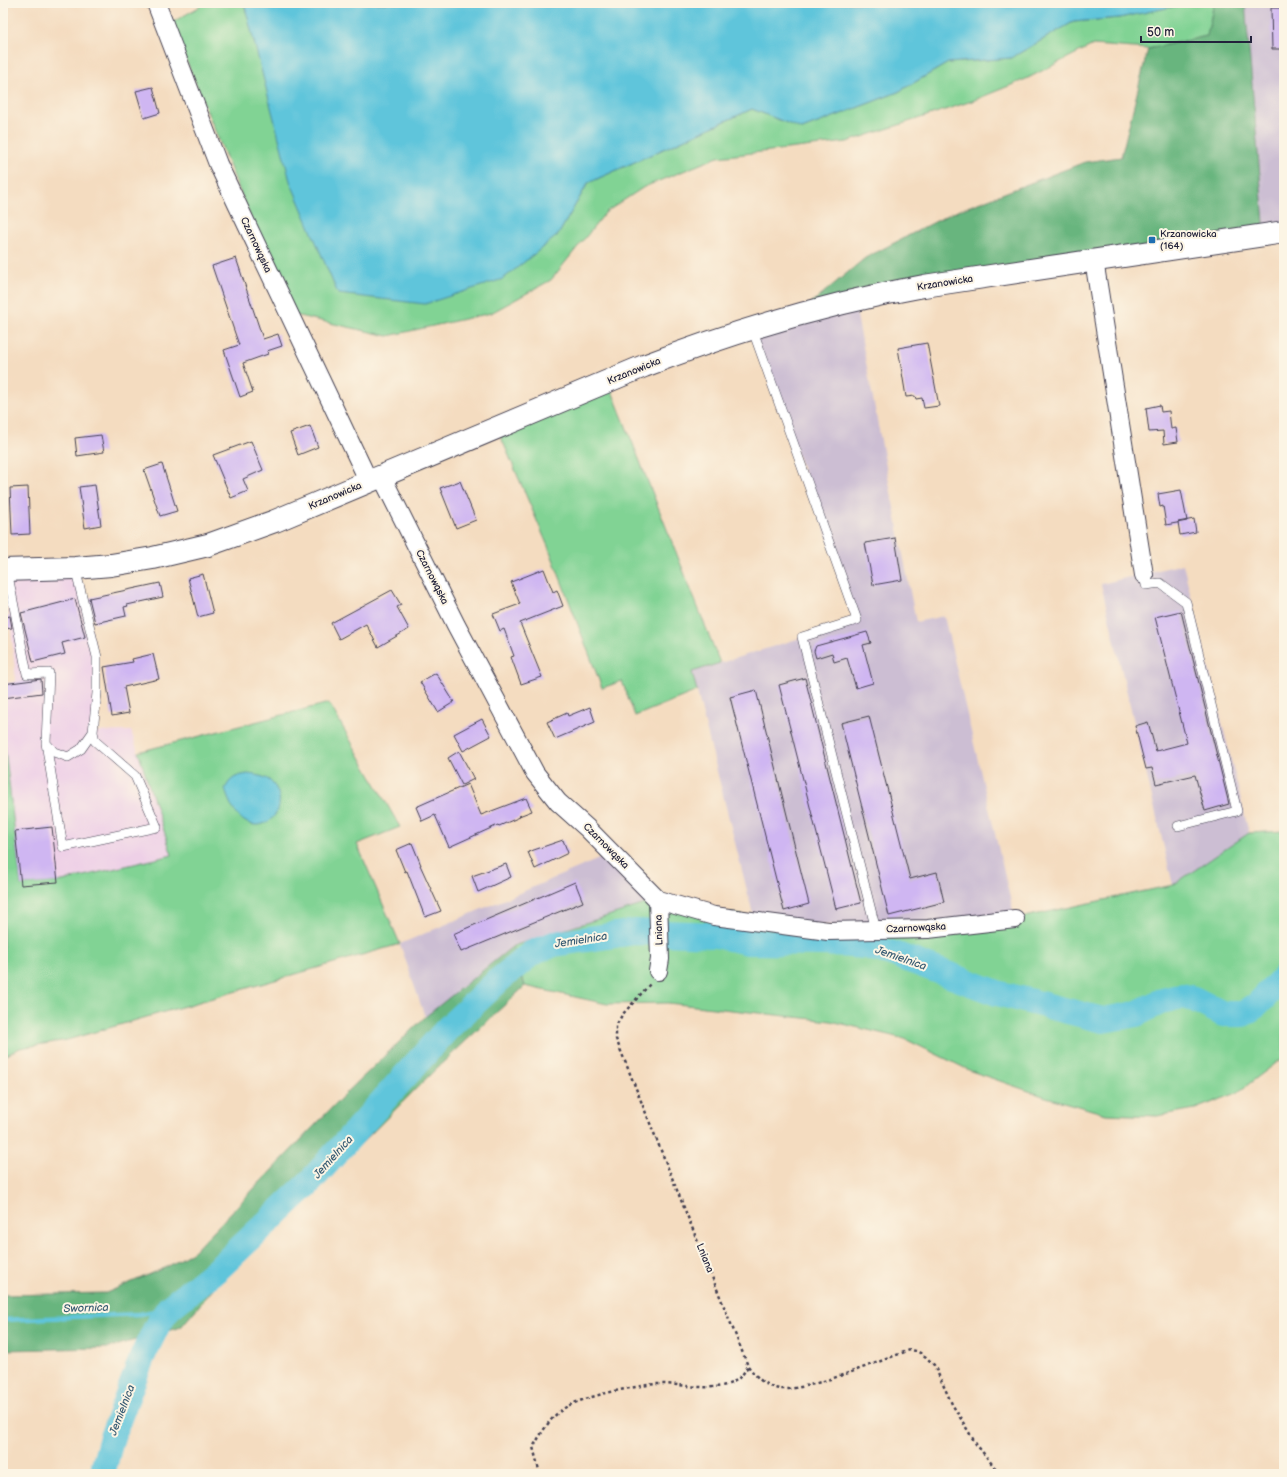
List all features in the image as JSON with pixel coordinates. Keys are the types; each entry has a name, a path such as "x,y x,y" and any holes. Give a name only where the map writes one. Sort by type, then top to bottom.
{"street":[{"name":"Czarnowąska","path":"156,3 218,164 375,479 456,624 535,773 558,802 587,828 658,900 714,916 828,931 928,929 1015,919"},
{"name":"Krzanowicka","path":"5,570 75,568 154,558 208,545 275,521 644,366 752,328 883,293 1284,232"},
{"path":"1094,260 1144,575"},
{"name":"Lniana","path":"658,900 660,959 658,971"}],"lane":[{"path":"752,328 857,620 802,636 876,930"},
{"path":"5,570 27,674 49,672 46,742 63,847 157,827 135,776 95,741 93,732 97,693 97,657 75,568"},
{"path":"1144,575 1146,585 1160,583 1186,602 1237,811 1178,826"},
{"path":"46,742 54,752 68,757 81,749 93,732"}],"path":[{"name":"Lniana","path":"658,971 652,982 622,1015 616,1026 616,1039 748,1366 759,1380 776,1389 793,1388 834,1378 910,1350 917,1351 934,1365 952,1404 976,1444 1000,1474"},
{"path":"540,1474 533,1447 551,1419 569,1405 612,1392 656,1384 702,1386 726,1385 741,1378 748,1366"}],"shaded area":[{"path":"1245,3 1284,3 1284,232 1265,234"},
{"path":"854,300 916,622 944,616 1015,919 928,929 755,922 692,672 857,620 752,328"},
{"path":"1183,564 1249,833 1173,885 1101,584"},
{"path":"75,568 97,657 93,732 131,731 172,855 58,882 21,885 3,732 3,684 16,682 11,628 3,570"},
{"path":"613,853 658,900 513,946 425,1017 400,944"}],"green space":[{"path":"200,3 244,3 246,12 558,235 588,183 752,109 802,129 898,92 948,63 1011,58 1073,22 1119,18 1190,3 1214,3 1207,36 1148,49 1093,45 1026,79 972,101 847,142 718,157 644,187 606,212 551,280 491,313 388,336 290,314 171,23 199,7"},
{"path":"1214,3 1245,3 1265,234 798,314 865,258 952,213 1085,162 1121,157 1148,49 1207,36"},
{"path":"608,381 720,663 692,672 697,691 635,716 622,681 602,688 550,551 497,428"},
{"path":"329,703 400,827 357,844 400,944 67,1040 20,1048 3,1057 3,732 21,885 58,882 172,855 138,752"},
{"path":"1284,831 1284,1057 1237,1093 1195,1109 1157,1116 1106,1114 1046,1097 971,1071 905,1039 831,1021 668,1003 607,1004 525,986 513,946 658,900 828,931 1015,919 1173,885 1249,833"},
{"path":"513,946 525,986 437,1068 329,1176 227,1273 181,1327 108,1348 3,1350 3,1295 106,1293 167,1267 194,1251 343,1096 425,1017"}],"water":[{"path":"244,3 1190,3 1119,18 1073,22 1011,58 948,63 898,92 802,129 752,109 588,183 558,235 503,279 425,304 338,294 290,181"},
{"path":"248,774 269,780 278,792 279,804 275,814 267,822 257,825 245,822 234,810 225,789 229,782 234,778"}],"building":[{"path":"1271,8 1284,8 1284,49 1272,49"},
{"path":"153,87 160,113 144,118 136,91"},
{"path":"236,258 263,339 278,334 282,346 267,351 268,354 243,363 253,392 240,397 224,350 239,345 212,266"},
{"path":"927,343 939,406 924,408 922,398 916,399 915,396 906,397 898,348"},
{"path":"1160,405 1161,412 1169,411 1171,429 1176,428 1178,442 1164,444 1163,431 1149,432 1146,408"},
{"path":"310,426 318,447 298,455 290,433"},
{"path":"101,435 104,452 77,456 75,438"},
{"path":"251,441 263,470 243,479 248,491 231,498 213,455"},
{"path":"162,464 177,511 160,516 144,470"},
{"path":"460,481 476,520 456,528 440,488"},
{"path":"95,485 101,525 85,528 79,487"},
{"path":"28,487 30,534 12,535 10,488"},
{"path":"1181,490 1187,521 1166,525 1163,506 1160,507 1158,494"},
{"path":"1194,519 1196,532 1180,535 1178,522"},
{"path":"895,538 902,580 873,585 865,543"},
{"path":"544,569 553,592 557,590 563,606 520,623 542,677 521,684 511,657 514,656 504,629 500,631 493,614 520,604 511,582"},
{"path":"203,574 213,613 198,617 188,578"},
{"path":"160,583 163,597 127,605 128,606 124,607 126,616 95,623 89,598"},
{"path":"392,590 401,605 397,607 409,629 378,647 366,624 339,639 331,623"},
{"path":"75,599 85,637 62,643 65,654 33,662 21,613"},
{"path":"1181,611 1229,804 1205,811 1195,775 1156,784 1152,768 1146,769 1135,726 1148,722 1156,751 1187,743 1155,617"},
{"path":"10,616 12,628 3,629 3,618"},
{"path":"867,632 871,643 863,645 873,683 856,688 847,658 834,662 832,653 816,658 814,651 816,646"},
{"path":"153,654 159,679 124,687 129,713 112,716 104,667 133,662 132,659"},
{"path":"436,673 454,702 438,712 420,682"},
{"path":"805,678 861,903 836,909 779,685"},
{"path":"41,679 42,693 3,698 3,684"},
{"path":"756,690 809,904 784,911 730,697"},
{"path":"590,707 595,722 555,739 547,722 567,713 568,716"},
{"path":"869,716 910,879 937,872 944,902 889,916 841,723"},
{"path":"482,719 491,736 463,751 454,734"},
{"path":"459,751 474,779 462,785 448,758"},
{"path":"468,784 481,815 526,798 532,811 449,847 435,815 422,821 416,807"},
{"path":"52,827 58,882 21,885 15,831"},
{"path":"563,840 568,853 535,869 528,852"},
{"path":"412,843 420,865 441,911 425,917 407,871 405,872 396,850"},
{"path":"506,864 511,877 478,892 472,876"},
{"path":"575,882 583,902 461,952 453,934"}],"waterway":[{"name":"Jemielnica","path":"102,1474 112,1437 143,1355 157,1326 169,1308 219,1268 309,1183 448,1028 499,980 532,953 554,944 635,932 716,935 748,942 824,943 866,946 894,954 997,993 1103,1020 1136,1014 1162,1001 1182,996 1194,999 1223,1014 1243,1014 1257,1005 1284,977"},
{"name":"Swornica","path":"3,1320 140,1314 169,1308"}],"place":[{"name":"Krzanowicka (164)","path":"1152,240"}]}
